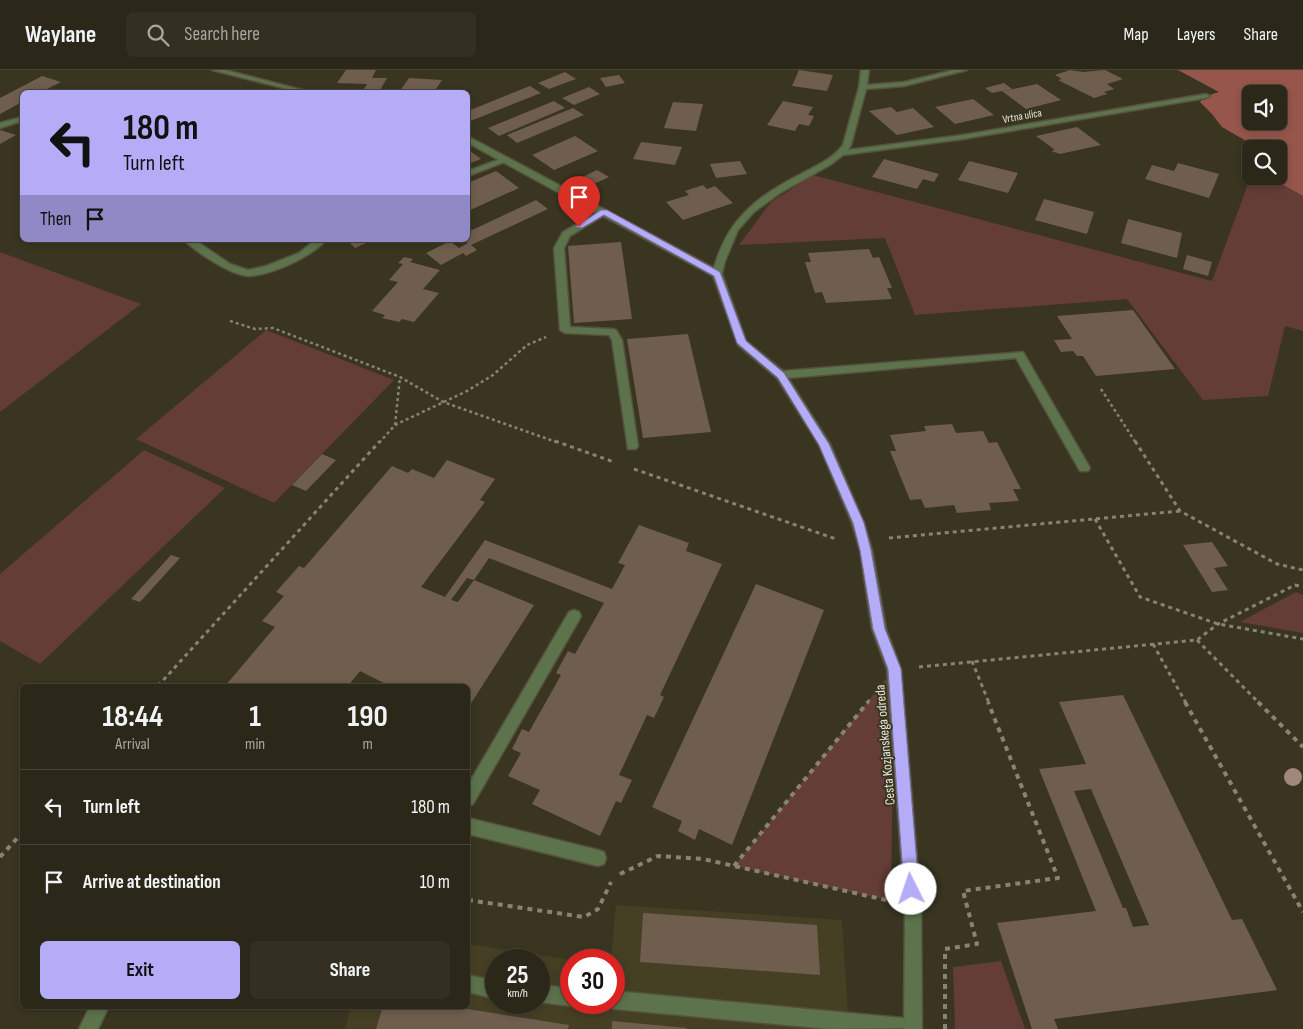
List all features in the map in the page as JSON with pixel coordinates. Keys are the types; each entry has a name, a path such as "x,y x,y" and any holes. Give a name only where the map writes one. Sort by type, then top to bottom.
{"street":[{"path":"216,70 298,90"},
{"path":"842,153 847,145 866,70"},
{"path":"863,87 904,84 963,70"},
{"name":"Vrtna ulica","path":"717,274 722,254 738,224 770,195 842,153 963,138 1206,96"},
{"path":"0,126 20,120"},
{"path":"470,142 604,212 717,274"},
{"path":"470,173 506,160"},
{"path":"604,212 566,234 559,248 565,330 612,332 617,340 632,446"},
{"path":"192,242 227,266 248,273 269,268 302,255 318,242"},
{"name":"Cesta Kozjanskega odreda","path":"717,274 742,343 781,375 824,444 858,523 864,545 879,629 894,669 913,907 913,1028"},
{"path":"781,375 1019,354 1084,468"},
{"path":"470,796 574,616"},
{"path":"470,826 598,858"},
{"path":"470,984 485,988"},
{"path":"625,1001 913,1028"},
{"path":"88,1029 98,1009"}],"path":[{"path":"230,321 255,329 273,328 400,377 443,402 622,465"},
{"path":"160,684 395,425 467,392 493,375 527,345 542,338 566,337 588,330"},
{"path":"395,425 400,377"},
{"path":"1101,389 1180,511 1277,564 1303,570"},
{"path":"631,468 864,545 1180,511"},
{"path":"1095,519 1140,597 1218,624 1303,639"},
{"path":"734,866 894,669 1197,640 1218,624 1295,586 1303,587"},
{"path":"1197,640 1303,747"},
{"path":"1153,644 1303,912"},
{"path":"945,1029 945,948 977,944 963,891 1058,878 972,661"},
{"path":"0,857 20,835"},
{"path":"470,900 584,917 598,909 612,878 658,856 703,859 913,907"}],"shaded area":[{"path":"1178,70 1303,70 1303,196 1284,185 1287,185 1287,140 1244,140 1222,127 1200,102 1206,96 1219,92"},
{"path":"813,175 1212,281 1248,185 1284,185 1303,196 1303,331 1285,326 1268,396 1203,400 1127,299 915,315 885,238 739,245 771,202"},
{"path":"0,252 141,304 0,412"},
{"path":"266,330 394,380 274,503 136,439"},
{"path":"144,450 225,488 40,664 0,641 0,574"},
{"path":"1296,592 1303,595 1303,633 1240,622"},
{"path":"894,669 891,901 734,866"},
{"path":"616,905 842,920 849,1029 345,1029 350,1009 470,1009 470,944 501,949 485,949 485,1014 550,1014 550,957 560,958 560,1014 625,1014 625,949 612,949"},
{"path":"1001,961 1025,1029 955,1029 953,967"}],"building":[{"path":"346,70 376,70 372,78 387,78 380,90 364,89 367,84 337,83"},
{"path":"799,70 833,75 827,91 792,86"},
{"path":"1070,70 1083,72 1105,70 1123,79 1107,84 1114,89 1104,92 1107,94 1094,98 1058,80 1062,79 1055,75"},
{"path":"565,72 576,79 549,89 538,83"},
{"path":"619,75 625,83 606,87 600,78"},
{"path":"42,76 61,82 45,90 20,90 20,103 0,114 0,98"},
{"path":"409,78 442,80 435,90 400,90"},
{"path":"1004,83 1012,89 1004,91 1037,84 1061,100 1026,109 1002,91 992,93 985,88"},
{"path":"530,86 541,93 470,121 470,110"},
{"path":"589,87 600,94 574,105 562,98"},
{"path":"973,99 994,115 955,124 935,107"},
{"path":"554,101 565,108 499,136 488,128"},
{"path":"783,101 813,107 808,115 814,116 809,126 799,124 795,131 767,125"},
{"path":"673,102 703,104 696,131 664,128"},
{"path":"891,107 897,112 913,108 934,127 897,135 869,111"},
{"path":"573,108 584,115 517,143 507,135"},
{"path":"1077,127 1101,145 1060,154 1051,151 1055,150 1036,136"},
{"path":"0,130 16,135 0,144"},
{"path":"575,136 598,151 554,170 532,155"},
{"path":"641,142 682,147 675,165 633,159"},
{"path":"470,151 481,159 470,163"},
{"path":"884,159 939,174 934,182 923,179 917,189 872,177"},
{"path":"740,161 747,174 716,178 710,164"},
{"path":"969,161 1018,173 1008,193 958,180"},
{"path":"1178,163 1219,174 1209,198 1145,179 1152,165 1174,171"},
{"path":"597,170 609,177 583,189 572,182"},
{"path":"496,171 519,188 470,210 470,182"},
{"path":"703,185 707,189 715,186 733,203 683,220 666,202 689,195 685,191"},
{"path":"1044,199 1094,212 1087,234 1035,220"},
{"path":"536,200 548,209 471,245 477,250 466,256 463,253 441,265 426,253 448,242 451,242 459,248 468,243 467,242 470,242 470,231"},
{"path":"1128,219 1182,233 1177,258 1121,243"},
{"path":"349,242 368,242 355,248"},
{"path":"621,242 632,319 574,323 568,246"},
{"path":"869,249 873,258 879,257 892,288 887,288 892,299 826,303 822,292 815,293 805,262 811,262 808,253"},
{"path":"1187,255 1212,262 1208,276 1183,269"},
{"path":"404,257 413,259 410,262 440,270 423,289 439,293 414,322 402,319 399,322 382,318 385,315 372,311 398,282 389,280 403,264 398,263"},
{"path":"1133,310 1175,369 1096,376 1083,356 1077,356 1073,351 1061,352 1054,340 1072,339 1057,316"},
{"path":"688,334 711,432 643,438 627,339"},
{"path":"952,424 956,433 983,431 989,443 997,442 1021,489 1013,489 1019,501 989,503 991,510 957,513 954,505 925,508 921,499 910,500 890,451 896,451 890,435 926,431 924,426"},
{"path":"322,454 336,460 306,491 292,485"},
{"path":"447,460 495,479 480,500 485,502 421,587 445,597 485,540 612,589 625,565 618,563 639,525 689,543 686,551 722,564 660,695 664,697 654,718 647,715 619,775 632,780 621,803 616,801 600,836 532,804 540,790 508,776 521,753 512,749 522,729 529,732 561,675 556,673 568,651 575,654 604,603 489,558 474,580 534,605 470,705 470,684 386,684 360,671 350,684 227,684 275,627 262,621 284,596 276,592 299,566 304,568 392,466 408,473 412,469 434,478","holes":["467,578 474,580 458,602 451,600"]},
{"path":"1212,542 1228,566 1214,568 1228,590 1212,592 1183,545"},
{"path":"171,555 180,558 140,602 131,599"},
{"path":"756,584 824,610 732,845 699,829 695,840 678,831 682,821 652,807"},
{"path":"1123,695 1232,920 1242,919 1277,990 1054,1019 1058,1029 1032,1029 997,923 1096,911 1039,769 1086,764 1059,702","holes":["1091,789 1149,925 1133,927 1126,908 1123,908 1074,791"]},
{"path":"643,913 817,925 820,975 640,962"},
{"path":"382,1009 467,1009 485,1012 485,1014 499,1014 569,1025 568,1029 376,1029"},
{"path":"612,1021 687,1028 612,1029"}],"route":[{"path":"579,227 604,212 717,274 742,343 781,375 824,444 858,523 866,550 879,629 894,669 911,889"}]}
